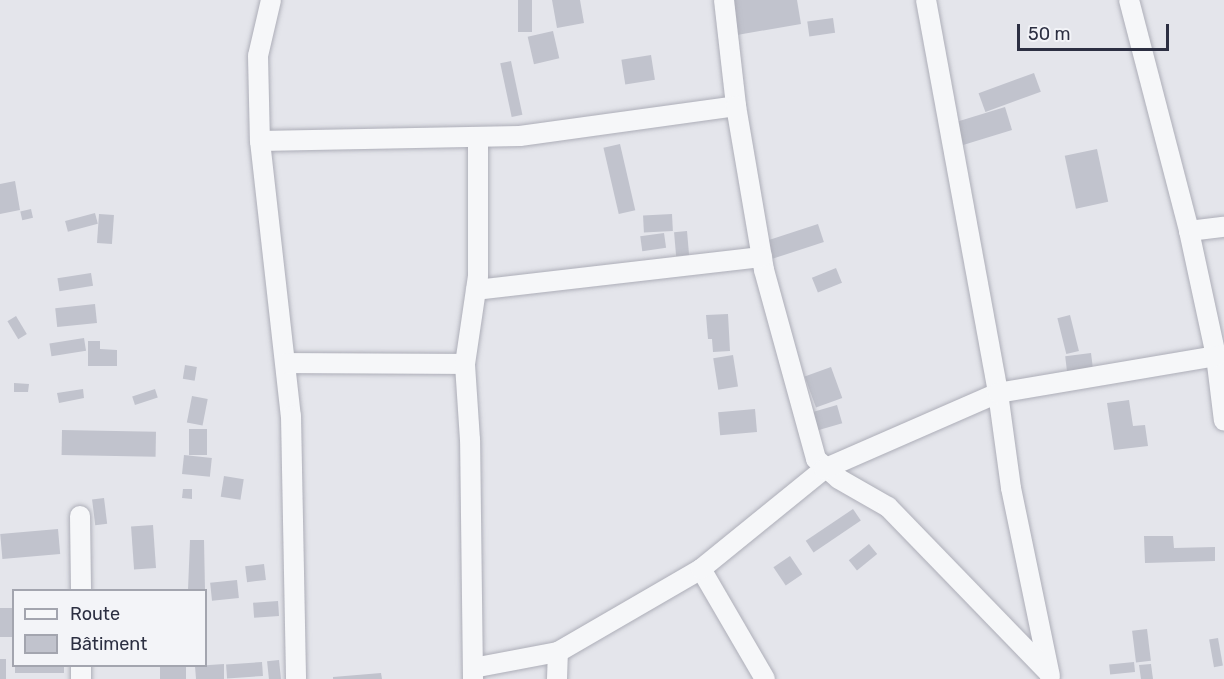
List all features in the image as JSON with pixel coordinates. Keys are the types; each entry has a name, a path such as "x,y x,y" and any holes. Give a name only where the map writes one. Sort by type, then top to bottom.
{"street":[{"path":"272,0 258,56 260,141 291,416 296,679"},
{"path":"724,0 736,106 762,257 811,449 824,469 888,507 1050,676"},
{"path":"926,0 998,393 1011,488 1050,676"},
{"path":"1129,0 1189,231 1216,356 1224,421"},
{"path":"260,141 478,138 575,129 736,106"},
{"path":"478,138 476,290 465,364 470,441 473,674 558,652 701,569 824,469 998,393 1216,356"},
{"path":"1189,231 1224,227"},
{"path":"476,290 762,257"},
{"path":"286,363 465,364"},
{"path":"80,516 81,589"},
{"path":"701,569 765,679"},
{"path":"557,679 558,652"}],"building":[{"path":"518,0 532,0 532,32 518,32"},
{"path":"552,0 580,0 584,23 557,28"},
{"path":"731,0 797,0 801,24 737,35"},
{"path":"833,18 835,33 809,36 807,22"},
{"path":"553,31 559,58 534,64 528,37"},
{"path":"651,55 655,80 625,84 621,60"},
{"path":"511,61 522,115 512,117 500,63"},
{"path":"1034,73 1041,92 985,112 979,93"},
{"path":"1005,107 1012,130 962,145 955,122"},
{"path":"620,144 635,210 619,214 603,148"},
{"path":"1097,149 1108,202 1076,209 1065,156"},
{"path":"15,181 20,210 0,214 0,184"},
{"path":"31,209 33,218 22,220 20,211"},
{"path":"95,213 98,224 68,232 65,221"},
{"path":"99,214 114,215 112,244 97,243"},
{"path":"672,214 673,231 644,232 643,216"},
{"path":"818,224 824,242 768,260 762,242"},
{"path":"687,231 689,255 676,256 674,232"},
{"path":"664,233 666,248 642,251 640,236"},
{"path":"836,268 842,283 818,293 812,278"},
{"path":"91,273 93,286 59,291 57,278"},
{"path":"95,304 97,323 57,327 55,308"},
{"path":"728,314 730,351 713,352 712,339 708,339 706,315"},
{"path":"1070,315 1079,351 1066,354 1057,318"},
{"path":"16,316 27,334 18,339 7,321"},
{"path":"84,338 86,351 51,356 49,343"},
{"path":"88,341 100,341 100,349 117,350 117,366 88,366"},
{"path":"1091,353 1093,370 1067,373 1065,356"},
{"path":"733,355 738,387 718,390 713,358"},
{"path":"185,365 197,367 195,381 183,379"},
{"path":"831,367 842,398 816,408 805,377"},
{"path":"14,383 29,384 28,392 14,392"},
{"path":"83,389 84,398 59,403 57,393"},
{"path":"155,389 158,398 135,405 132,396"},
{"path":"192,396 208,399 203,426 187,423"},
{"path":"1129,400 1133,426 1145,425 1148,446 1114,450 1107,403"},
{"path":"837,405 842,423 816,431 811,412"},
{"path":"755,409 757,432 720,435 718,412"},
{"path":"189,429 207,429 207,455 189,455"},
{"path":"62,430 156,432 156,457 62,455"},
{"path":"184,455 212,458 210,477 182,474"},
{"path":"224,476 244,479 240,500 221,497"},
{"path":"183,489 192,489 192,499 182,498"},
{"path":"104,498 107,524 95,525 92,499"},
{"path":"853,509 861,521 814,552 806,541"},
{"path":"153,525 156,568 134,569 131,527"},
{"path":"58,529 60,554 2,559 0,534"},
{"path":"1144,536 1173,536 1174,548 1215,547 1215,561 1145,563"},
{"path":"190,540 204,540 205,589 188,589"},
{"path":"869,544 877,554 857,570 849,560"},
{"path":"790,556 802,574 786,585 773,567"},
{"path":"264,564 266,580 247,582 245,566"},
{"path":"237,580 239,598 212,601 210,583"},
{"path":"278,601 279,616 254,618 253,603"},
{"path":"0,608 12,608 12,637 0,637"},
{"path":"1147,629 1151,661 1136,663 1132,631"},
{"path":"1218,638 1223,666 1214,667 1209,640"},
{"path":"0,659 6,659 6,679 0,679"},
{"path":"279,660 281,679 269,679 267,661"},
{"path":"262,662 263,676 227,678 226,665"},
{"path":"1134,662 1135,672 1110,675 1109,665"},
{"path":"224,664 224,679 196,679 195,667 207,667"},
{"path":"1151,664 1153,679 1141,679 1139,665"},
{"path":"15,667 64,667 64,673 15,673"},
{"path":"160,667 186,667 186,679 160,679"},
{"path":"381,673 382,679 333,679 333,677"}]}
